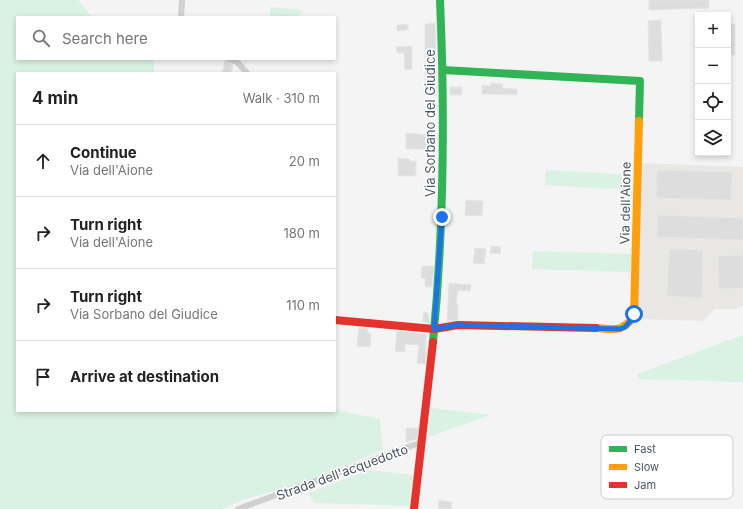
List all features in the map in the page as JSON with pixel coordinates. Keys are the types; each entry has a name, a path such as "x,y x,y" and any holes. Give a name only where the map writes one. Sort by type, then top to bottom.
{"street":[{"path":"181,16 182,0"},
{"name":"Via Sorbano del Giudice","path":"414,509 434,329 442,203 443,70 440,0"},
{"path":"232,60 237,62 246,72"},
{"name":"Via dell'Aione","path":"434,329 458,325 620,329 625,327 634,317 640,81 443,70"},
{"path":"336,320 434,329"},
{"name":"Strada dell'acquedotto","path":"238,509 422,442"}],"shaded area":[{"path":"640,163 743,167 743,306 735,309 714,309 703,321 637,319"}],"green space":[{"path":"0,0 78,0 91,16 16,16 16,60 154,60 154,72 16,72 16,412 336,412 336,410 380,419 383,450 303,483 242,500 222,509 0,509"},
{"path":"270,7 304,10 298,16 270,16"},
{"path":"546,170 632,175 631,190 545,185"},
{"path":"533,251 632,254 631,272 532,269"},
{"path":"743,335 743,382 638,379 637,374"},
{"path":"431,408 490,415 428,437"},
{"path":"369,470 414,475 410,506 314,503 308,493"}],"building":[{"path":"649,0 709,0 709,8 649,10"},
{"path":"661,20 662,61 649,61 648,21"},
{"path":"435,23 437,93 425,93 425,24"},
{"path":"408,24 408,30 397,31 397,25"},
{"path":"731,24 735,24 735,55 731,55"},
{"path":"412,46 412,69 405,70 404,53 397,53 396,47"},
{"path":"225,61 233,65 231,72 222,72"},
{"path":"491,83 503,84 502,88 517,89 517,95 482,94 482,85 490,86"},
{"path":"450,87 462,87 462,95 450,95"},
{"path":"406,133 428,135 428,149 406,149"},
{"path":"398,158 416,161 416,176 398,176"},
{"path":"657,170 732,172 731,200 656,198"},
{"path":"466,200 483,201 482,216 465,215"},
{"path":"658,215 743,218 743,240 657,237"},
{"path":"491,246 501,247 500,254 490,253"},
{"path":"475,248 486,249 484,264 473,263"},
{"path":"669,249 703,250 702,298 667,296"},
{"path":"743,255 743,288 719,289 718,256"},
{"path":"422,266 434,266 432,287 425,287 425,278 421,278"},
{"path":"449,283 471,285 470,291 458,290 456,304 458,304 458,320 447,321"},
{"path":"424,312 428,313 430,323 422,322"},
{"path":"359,328 368,329 368,333 371,333 370,347 357,346"},
{"path":"397,331 426,334 426,364 417,363 419,345 405,344 405,352 395,351"},
{"path":"406,428 419,428 417,439 406,442"},
{"path":"439,500 452,502 451,509 438,509"}],"traffic: fast":[{"path":"433,342 437,299 441,214 443,128 440,0"},
{"path":"443,70 640,81 639,121"}],"traffic: slow":[{"path":"596,328 621,328 634,317 639,121"}],"traffic: jam":[{"path":"336,320 434,329 458,325 596,328"},
{"path":"414,509 433,342"}],"route":[{"path":"442,217 434,329 458,325 620,329 625,327 634,317 634,314"}]}
